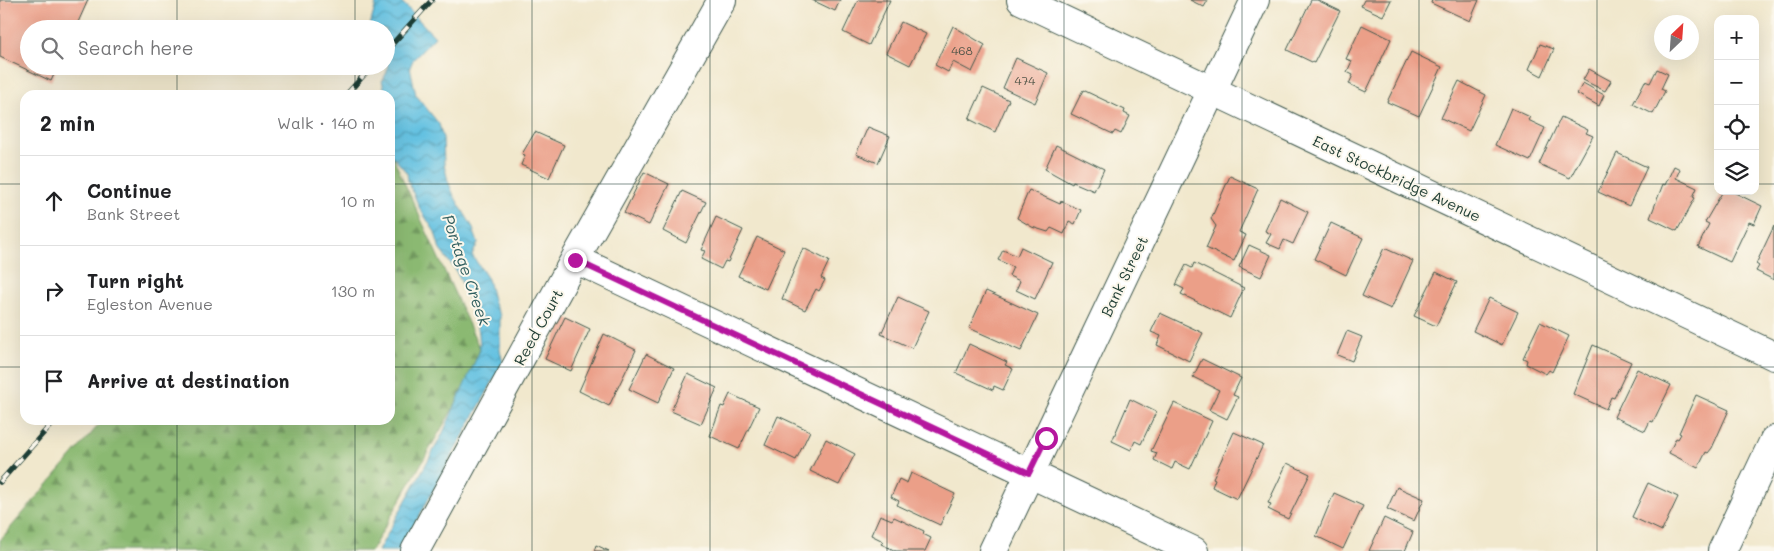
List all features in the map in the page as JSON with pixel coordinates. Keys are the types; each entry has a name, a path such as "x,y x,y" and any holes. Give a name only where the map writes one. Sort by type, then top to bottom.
{"street":[{"name":"Reed Court","path":"415,551 575,260 722,0"},
{"name":"East Stockbridge Avenue","path":"1021,0 1774,356"},
{"name":"Bank Street","path":"993,551 1255,0"},
{"path":"575,260 1194,551"},
{"path":"1722,551 1774,440"}],"green space":[{"path":"395,162 480,349 463,391 371,551 0,551 0,540 99,425 395,425"}],"water":[{"name":"Portage Creek","path":"377,0 400,0 435,37 413,60 410,67 416,95 439,124 443,138 444,164 448,181 454,196 472,226 478,243 472,255 488,279 494,304 500,315 500,350 503,363 400,551 378,551 442,435 480,350 479,333 465,290 455,269 440,250 435,232 420,209 408,181 407,173 395,159 395,90 385,90 382,81 385,75 395,75 395,20 371,20"}],"building":[{"path":"0,0 88,0 79,20 20,20 20,66 0,57"},
{"path":"812,0 840,0 835,11"},
{"path":"858,0 890,0 869,45 843,32"},
{"path":"1190,0 1208,0 1204,7"},
{"path":"1311,0 1317,0 1340,11 1314,63 1287,50"},
{"path":"1364,0 1391,0 1383,16 1361,6"},
{"path":"1432,0 1479,0 1470,21 1431,3"},
{"path":"901,22 926,34 910,65 886,53"},
{"path":"1362,25 1391,39 1366,92 1349,84 1353,75 1347,72 1352,61 1346,59"},
{"path":"953,26 985,45 972,72 953,62 948,72 935,65"},
{"path":"1540,44 1554,49 1542,76 1529,69"},
{"path":"1411,52 1442,67 1419,116 1387,102"},
{"path":"1016,58 1048,73 1035,103 1003,88"},
{"path":"1589,69 1611,81 1605,91 1583,80"},
{"path":"1657,69 1668,74 1661,89 1665,91 1653,114 1633,104 1645,81 1650,83"},
{"path":"38,75 54,75 51,81"},
{"path":"1459,81 1486,95 1469,131 1441,118"},
{"path":"1583,83 1604,95 1599,106 1577,94"},
{"path":"983,88 1009,100 995,132 969,119"},
{"path":"1083,90 1125,110 1124,113 1130,116 1121,134 1115,131 1113,134 1071,114"},
{"path":"1511,108 1530,117 1528,120 1545,128 1530,161 1495,145"},
{"path":"1561,117 1588,130 1586,133 1593,136 1570,178 1539,164"},
{"path":"868,127 890,136 878,163 856,154"},
{"path":"535,132 564,145 549,178 521,165 525,155 522,154"},
{"path":"1056,145 1104,169 1094,191 1073,182 1072,184 1045,169"},
{"path":"1617,153 1647,167 1629,206 1598,192"},
{"path":"1674,166 1680,169 1676,178 1697,188 1693,197 1695,198 1677,231 1650,218 1663,184 1665,185"},
{"path":"644,172 669,184 649,225 624,213"},
{"path":"1230,176 1258,189 1239,232 1246,235 1234,261 1206,248 1216,226 1211,219"},
{"path":"1029,190 1060,204 1061,201 1081,210 1075,224 1069,221 1064,234 1051,228 1048,232 1032,227 1017,218"},
{"path":"682,191 706,202 686,243 663,231"},
{"path":"1721,195 1739,195 1762,206 1754,224 1749,222 1730,262 1698,247 1709,224 1705,222"},
{"path":"1280,198 1308,212 1293,244 1284,240 1280,249 1266,243 1271,234 1265,231"},
{"path":"716,217 743,230 728,262 725,261 721,269 701,259 705,251 701,250"},
{"path":"1331,223 1363,238 1346,275 1314,259"},
{"path":"1774,226 1774,280 1756,271 1759,266 1756,264"},
{"path":"757,237 784,250 766,289 738,276"},
{"path":"1249,245 1271,255 1261,277 1239,267"},
{"path":"1021,247 1052,262 1035,299 1016,290 1020,281 1009,276 1013,267 998,260 1003,250 1017,256"},
{"path":"803,248 829,261 821,278 825,280 819,291 816,289 805,310 782,299"},
{"path":"1384,248 1413,261 1391,309 1362,296"},
{"path":"1194,263 1244,288 1230,318 1181,294 1184,289 1176,285 1186,265 1192,268"},
{"path":"1436,272 1457,282 1436,326 1414,316"},
{"path":"986,291 1038,315 1021,351 969,328"},
{"path":"898,297 929,311 912,348 881,334"},
{"path":"1489,298 1518,312 1502,345 1473,331"},
{"path":"1160,313 1203,333 1189,361 1157,345 1161,336 1151,332"},
{"path":"565,317 590,329 571,371 545,359"},
{"path":"1540,322 1569,336 1552,372 1549,370 1546,374 1526,364 1527,360 1523,358"},
{"path":"1347,331 1362,337 1352,361 1337,355"},
{"path":"604,334 636,350 609,406 579,391"},
{"path":"969,344 1007,362 1005,365 1013,369 1003,390 994,386 993,390 956,373"},
{"path":"1593,345 1631,362 1614,398 1611,397 1606,409 1573,394"},
{"path":"646,354 674,368 658,403 629,389"},
{"path":"1202,359 1241,378 1233,395 1238,397 1227,419 1209,410 1219,390 1193,377"},
{"path":"1637,369 1671,385 1653,422 1650,421 1645,431 1614,417"},
{"path":"688,374 717,388 701,424 671,411"},
{"path":"730,394 759,407 739,449 710,436 721,406 724,407"},
{"path":"1696,395 1729,410 1712,448 1708,453 1706,452 1698,468 1669,453 1676,438 1678,439 1681,434 1679,433"},
{"path":"1130,399 1156,412 1141,444 1135,441 1131,450 1112,441"},
{"path":"1174,403 1212,421 1190,469 1175,462 1172,469 1154,460 1157,453 1151,451"},
{"path":"778,416 810,431 796,460 765,445"},
{"path":"1234,432 1263,445 1237,499 1212,487 1215,479 1213,478"},
{"path":"826,439 855,454 839,485 810,471"},
{"path":"1287,463 1310,474 1288,519 1268,509 1271,504 1268,503"},
{"path":"911,473 955,494 940,525 897,505 899,501 891,497 899,479 907,483"},
{"path":"1648,483 1678,497 1662,531 1632,517"},
{"path":"1397,487 1424,499 1414,521 1387,509"},
{"path":"1334,493 1363,506 1343,549 1316,536"},
{"path":"880,515 892,520 894,517 924,531 923,534 931,538 925,551 896,551 881,544 883,541 871,535"},
{"path":"1384,518 1413,532 1405,551 1369,551"},
{"path":"596,545 609,551 594,551"}],"railway":[{"path":"395,41 432,0"},
{"path":"350,90 364,75"},
{"path":"0,482 51,425"}],"route":[{"path":"575,260 1029,473 1046,438"}]}
